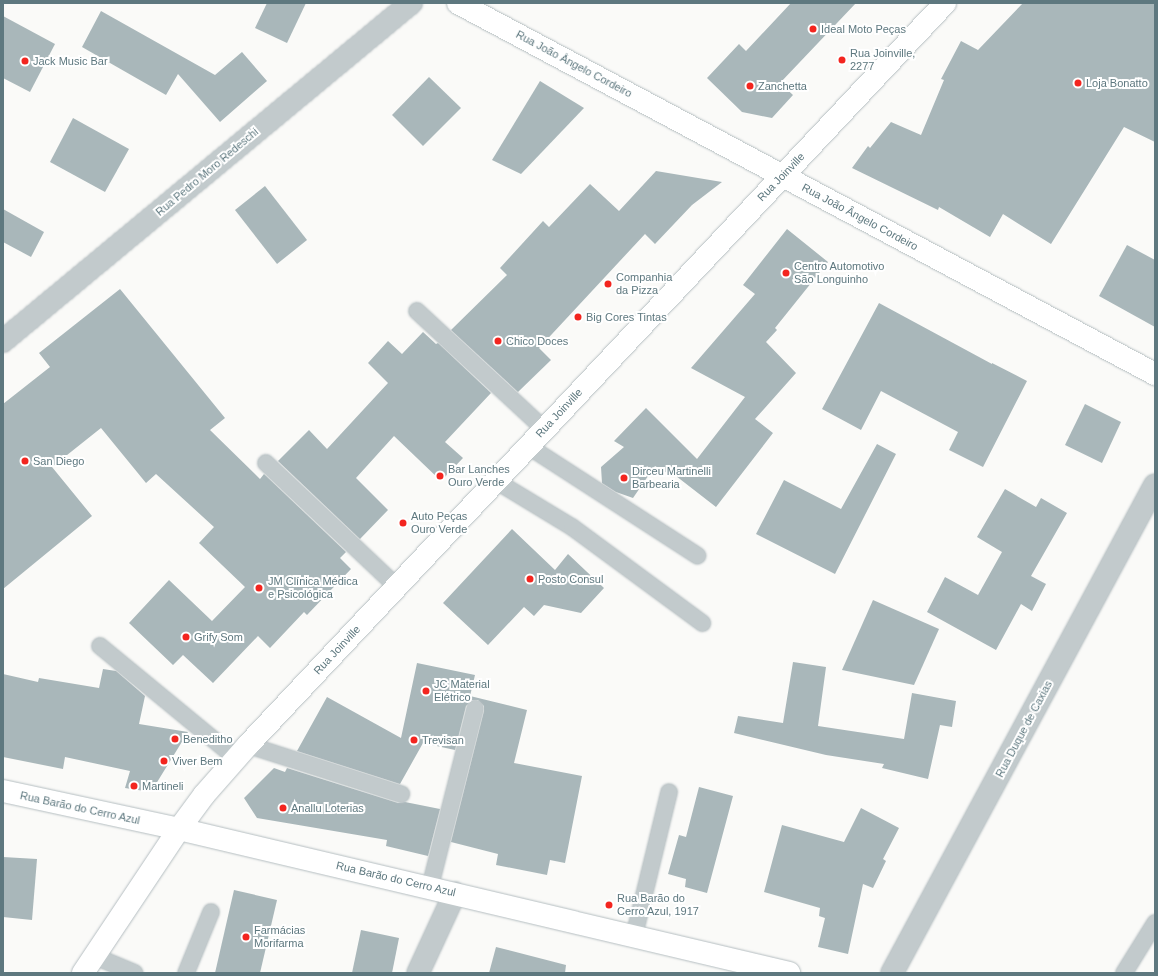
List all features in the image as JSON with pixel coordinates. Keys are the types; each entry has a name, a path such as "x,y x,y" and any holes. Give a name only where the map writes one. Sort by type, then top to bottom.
{"main road":[{"name":"Rua João Ângelo Cordeiro","path":"458,3 1155,374"},
{"name":"Rua Joinville","path":"88,964 178,829 204,795 242,752 945,3"},
{"name":"Rua Barão do Cerro Azul","path":"3,791 178,829 430,887 789,973"}],"street":[{"name":"Rua Pedro Moro Redeschi","path":"3,341 411,3"},
{"name":"Rua Duque de Caxias","path":"892,973 1155,485"},
{"path":"418,973 455,893"}],"lane":[{"path":"417,311 544,429"},
{"path":"528,446 698,556"},
{"path":"266,464 397,587"},
{"path":"496,481 572,527 702,623"},
{"path":"100,646 242,752 401,794"},
{"path":"430,887 475,710"},
{"path":"634,936 669,792"},
{"path":"186,973 211,912"},
{"path":"1124,973 1155,923"},
{"path":"88,964 135,973"}],"building":[{"path":"267,3 306,3 287,43 255,28"},
{"path":"791,3 856,3 780,83 793,95 772,118 742,112 707,78 739,44 746,51"},
{"path":"1023,3 1155,3 1155,142 1124,127 1051,244 1003,214 990,237 939,207 938,210 852,168 868,146 870,148 891,122 921,135 944,80 941,79 961,41 978,50"},
{"path":"101,11 215,75 242,52 267,81 220,122 178,74 166,95 82,47"},
{"name":"Jack Music Bar","path":"3,16 55,44 30,92 3,78"},
{"path":"429,77 461,108 423,146 392,115"},
{"path":"540,81 584,108 521,174 492,160"},
{"path":"73,118 129,149 105,192 50,162"},
{"path":"656,171 722,182 692,205 655,244 645,234 539,348 551,360 518,392 451,330 507,275 500,268 543,221 549,227 590,184 619,211"},
{"path":"265,186 307,240 277,264 235,210"},
{"path":"3,209 44,232 31,257 3,242"},
{"path":"787,229 828,262 775,328 777,330 766,342 796,373 755,419 773,433 716,507 676,476 674,477 655,466 633,498 616,492 602,483 601,467 624,447 614,441 646,408 697,459 745,397 691,368 755,294 743,285"},
{"path":"1127,245 1155,260 1155,327 1099,296"},
{"path":"120,289 225,418 210,430 260,479 264,474 346,552 340,558 351,569 307,615 304,612 270,648 258,636 213,683 183,655 173,665 129,623 169,580 212,621 245,587 199,543 214,527 156,474 146,483 101,428 52,467 92,516 3,589 3,404 50,367 39,353"},
{"path":"879,303 992,364 1027,381 983,467 949,450 958,432 881,391 861,430 822,409"},
{"path":"423,332 436,344 438,343 491,393 445,442 463,458 441,481 394,436 356,478 388,510 360,539 278,461 309,430 327,449 388,383 368,363 388,341 402,354"},
{"path":"1085,404 1121,422 1102,463 1065,445"},
{"path":"877,444 896,454 835,574 756,534 784,480 841,509"},
{"path":"1005,489 1036,507 1041,498 1067,513 1031,576 1046,584 1032,611 1021,604 996,650 927,612 945,577 978,595 1002,552 977,537"},
{"name":"Posto Consul","path":"512,529 555,570 568,554 604,588 581,613 544,605 534,616 524,607 488,645 443,603"},
{"path":"873,600 939,629 914,685 842,670"},
{"path":"793,662 826,667 818,726 904,739 912,693 956,701 952,727 940,725 928,779 882,768 884,764 826,755 734,733 738,716 783,723"},
{"path":"417,663 475,675 470,696 527,710 514,763 582,776 565,863 550,860 547,875 496,865 498,854 451,842 484,711 484,706 478,700 472,700 466,706 455,750 423,743 400,784 297,751 327,697 401,738"},
{"path":"103,669 116,671 145,696 139,724 188,732 151,792 125,788 130,771 65,757 63,769 3,757 3,674 38,682 39,678 99,688"},
{"path":"274,768 285,772 287,768 398,803 405,802 440,809 428,856 386,846 387,840 257,818 244,798"},
{"path":"699,787 733,796 707,893 685,887 686,879 668,874 679,835 686,837"},
{"path":"861,808 899,828 883,859 886,861 873,888 863,884 848,954 818,947 825,918 819,916 820,908 764,892 782,825 844,842"},
{"path":"3,857 37,859 32,920 3,917"},
{"name":"Farmácias Morifarma","path":"234,890 277,900 260,973 215,973"},
{"path":"361,930 399,938 392,973 352,973"},
{"path":"496,947 566,965 565,973 489,973"}],"place":[{"name":"Ideal Moto Peças","path":"813,29"},
{"name":"Rua Joinville, 2277","path":"842,60"},
{"name":"Jack Music Bar","path":"25,61"},
{"name":"Loja Bonatto","path":"1078,83"},
{"name":"Zanchetta","path":"750,86"},
{"name":"Centro Automotivo São Longuinho","path":"786,273"},
{"name":"Companhia da Pizza","path":"608,284"},
{"name":"Big Cores Tintas","path":"578,317"},
{"name":"Chico Doces","path":"498,341"},
{"name":"San Diego","path":"25,461"},
{"name":"Bar Lanches Ouro Verde","path":"440,476"},
{"name":"Dirceu Martinelli Barbearia","path":"624,478"},
{"name":"Auto Peças Ouro Verde","path":"403,523"},
{"name":"Posto Consul","path":"530,579"},
{"name":"JM Clínica Médica e Psicológica","path":"259,588"},
{"name":"Grify Som","path":"186,637"},
{"name":"JC Material Elétrico","path":"426,691"},
{"name":"Beneditho","path":"175,739"},
{"name":"Trevisan","path":"414,740"},
{"name":"Viver Bem","path":"164,761"},
{"name":"Martineli","path":"134,786"},
{"name":"Anallu Loterias","path":"283,808"},
{"name":"Rua Barão do Cerro Azul, 1917","path":"609,905"},
{"name":"Farmácias Morifarma","path":"246,937"}]}
